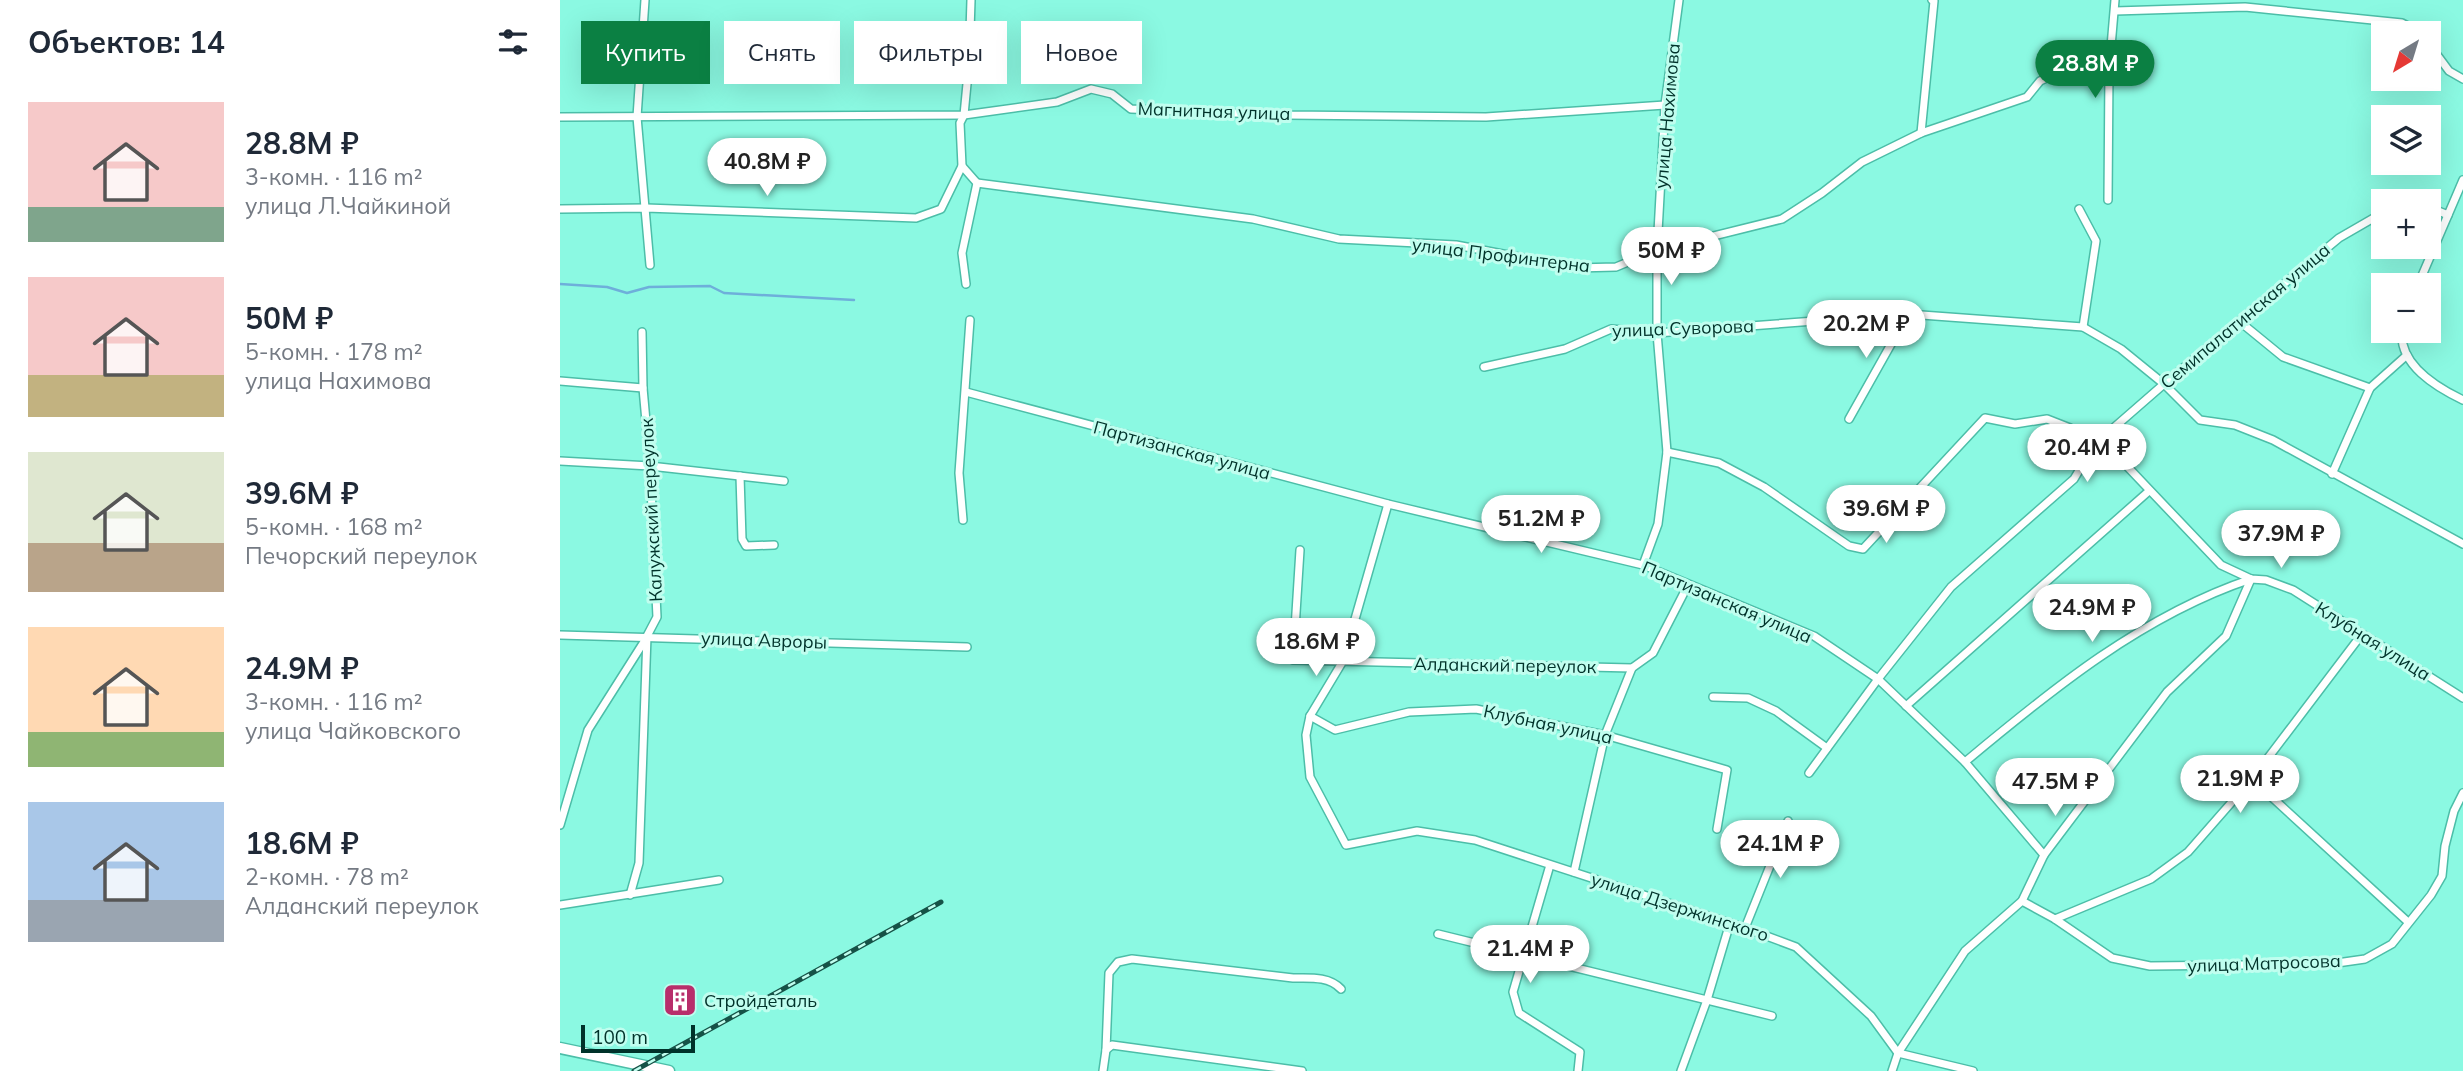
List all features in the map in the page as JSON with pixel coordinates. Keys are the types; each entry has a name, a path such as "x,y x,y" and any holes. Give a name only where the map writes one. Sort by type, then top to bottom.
{"main road":[{"path":"560,1048 669,1071"}],"street":[{"path":"645,0 637,117 650,265"},
{"path":"560,209 646,208 916,218 942,209 962,166 960,123 964,115 969,63 971,0"},
{"name":"улица Нахимова","path":"1643,565 1658,524 1667,452 1657,333 1657,250 1665,105 1679,0"},
{"path":"1921,133 1935,0"},
{"path":"2108,200 2109,70 2115,0"},
{"path":"2115,11 2245,7 2382,21"},
{"path":"2441,60 2449,71 2463,79"},
{"name":"улица Профинтерна","path":"977,183 1253,219 1339,239 1456,245 1576,268 1616,267 1657,250 1782,219 1862,162 1921,133 2027,97 2040,81 2053,75 2109,70"},
{"name":"Магнитная улица","path":"560,117 964,115 1057,102 1091,89 1112,94 1131,109 1287,115 1486,117 1665,105"},
{"path":"962,166 977,183 962,253 967,284"},
{"path":"2423,273 2463,180"},
{"path":"2079,209 2096,242 2083,327"},
{"path":"2441,212 2448,215"},
{"name":"Семипалатинская улица","path":"1809,773 1878,679 1951,587 2074,479 2094,445 2339,238 2371,220"},
{"path":"1849,419 1908,314"},
{"name":"улица Суворова","path":"1484,367 1565,349 1611,328 1657,333 1908,314 2083,327 2121,349 2164,384 2200,420 2235,425 2273,440 2463,544"},
{"path":"963,520 959,473 970,320"},
{"path":"2239,321 2283,357 2370,388"},
{"name":"Калужский переулок","path":"630,895 639,863 647,636 657,617 642,332"},
{"path":"2402,343 2411,363 2441,390 2463,400"},
{"path":"2332,474 2370,388 2407,355"},
{"path":"560,381 643,388"},
{"name":"Партизанская улица","path":"966,392 1388,504 1643,565 1814,636 1878,679 1965,762 2044,855"},
{"path":"1667,452 1719,463 1764,487 1849,546 1863,549 1985,418 2015,424 2047,419 2070,428 2094,445"},
{"name":"Клубная улица","path":"2112,429 2123,462 2221,565 2251,579 2266,580 2293,590 2463,698"},
{"path":"560,461 650,466 783,481"},
{"path":"740,476 742,540 746,546 774,545"},
{"path":"1906,706 2149,491"},
{"path":"1310,716 1343,661 1388,504"},
{"name":"Алданский переулок","path":"1300,550 1293,660 1632,668"},
{"path":"1965,762 2038,701 2105,652 2216,591 2251,579"},
{"path":"1892,1071 1898,1053 1965,951 2022,901 2044,855 2167,692 2226,636 2251,579"},
{"path":"1574,872 1605,735 1632,668 1653,653 1688,584"},
{"path":"2055,919 2151,879 2188,852 2252,779 2362,634"},
{"name":"улица Авроры","path":"560,635 967,647"},
{"path":"560,825 588,730 647,636"},
{"path":"1713,697 1748,698 1776,711 1828,748"},
{"name":"Клубная улица","path":"1310,716 1335,730 1409,712 1476,709 1605,735 1727,770 1717,829"},
{"name":"улица Дзержинского","path":"1310,716 1306,735 1310,777 1346,845 1417,831 1475,840 1796,947 1871,1016 1898,1053"},
{"path":"2252,779 2408,922"},
{"name":"улица Матросова","path":"2022,901 2055,919 2112,958 2150,966 2330,964 2365,959 2392,944 2431,895 2441,876 2454,811 2463,793"},
{"path":"1745,928 1788,821"},
{"path":"1550,864 1513,992 1519,1013 1580,1052 1578,1071"},
{"path":"560,905 719,880"},
{"path":"1681,1071 1707,1000 1730,923"},
{"path":"1438,934 1772,1016"},
{"path":"1103,1071 1109,973 1118,962 1132,959 1293,978 1317,977 1337,984 1341,989"},
{"path":"1106,1050 1112,1045 1302,1071"},
{"path":"1898,1053 1973,1071"}],"waterway":[{"path":"560,284 607,287 627,293 649,287 710,286 724,293 854,300"}],"railway":[{"path":"634,1071 941,902"}],"place":[{"name":"Стройдеталь","path":"680,1000"}]}
